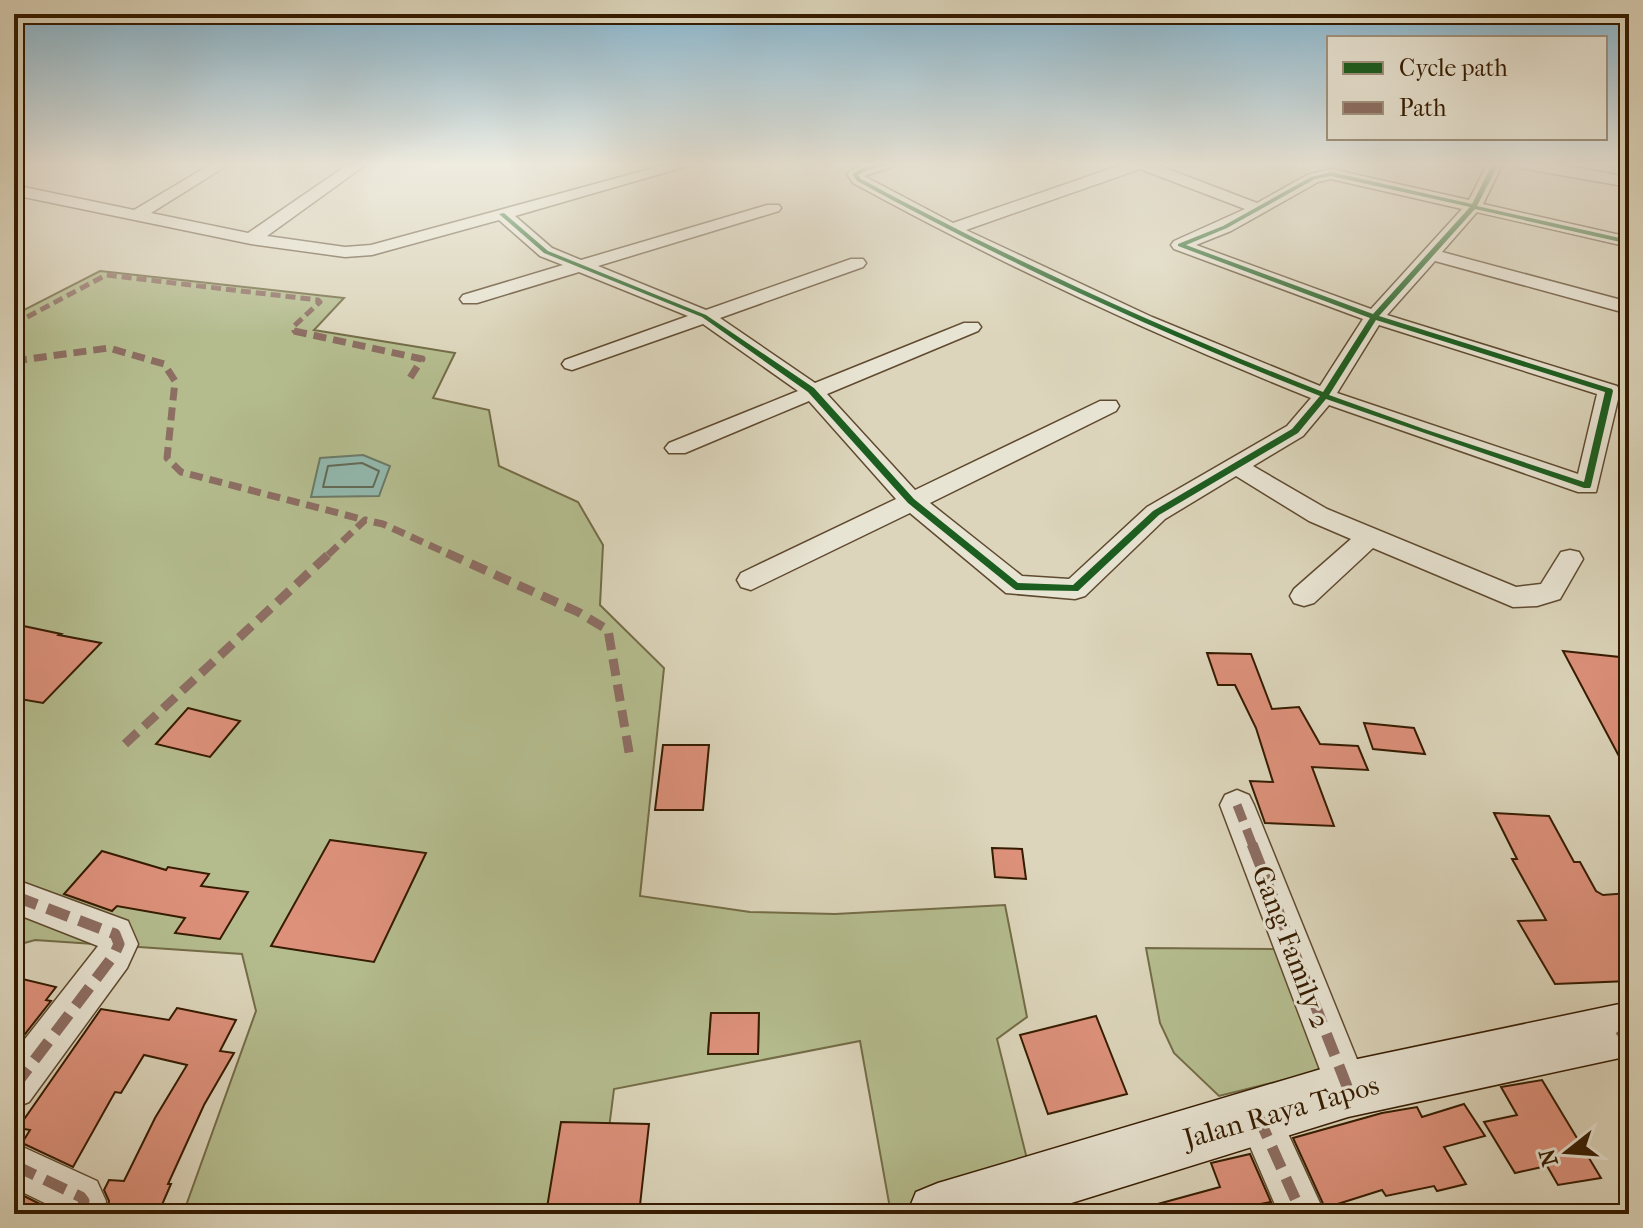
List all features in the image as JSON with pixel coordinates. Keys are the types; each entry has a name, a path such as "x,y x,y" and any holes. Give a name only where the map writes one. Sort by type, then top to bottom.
{"main road":[{"name":"Jalan Raya Tapos","path":"938,1214 1348,1089 1626,1034"}],"street":[{"path":"157,220 251,239 345,252 372,250 479,220"},
{"path":"251,239 278,220"},
{"path":"509,220 546,252 704,316 811,390 911,501 1016,586 1075,589 1156,513 1295,431 1325,395 1374,317 1461,220"},
{"path":"470,299 733,220"},
{"path":"932,220 1033,273 1154,327 1325,395 1587,486 1609,391 1374,317 1180,245 1234,220"},
{"path":"949,230 977,220"},
{"path":"1536,220 1629,242"},
{"path":"1431,254 1629,308"},
{"path":"572,364 857,263"},
{"path":"677,448 811,390 971,327"},
{"path":"751,580 1108,406"},
{"path":"1236,466 1318,515 1513,597 1541,598 1555,591 1570,559"},
{"path":"1304,596 1370,536"},
{"name":"Gang Family 2","path":"1237,805 1348,1089"},
{"path":"14,1087 114,955 119,944 115,934 22,899"},
{"path":"1258,1116 1302,1214"},
{"path":"14,1165 81,1197 84,1206 81,1214"}],"green space":[{"path":"100,271 344,298 314,330 455,353 433,398 489,410 499,466 578,502 603,545 600,605 664,668 640,896 750,912 835,914 1005,905 1027,1017 997,1039 1029,1167 891,1214 860,1041 614,1089 598,1214 183,1214 256,1011 242,954 35,940 14,946 14,315","holes":["711,1013 759,1013 758,1054 708,1054"]},
{"path":"1146,948 1283,949 1327,1069 1219,1096 1174,1053 1160,1023"}],"water":[{"path":"363,455 390,466 379,496 311,497 320,458"}],"building":[{"path":"14,624 101,643 43,703 14,698"},
{"path":"1563,651 1629,658 1629,775"},
{"path":"1207,653 1251,654 1272,709 1299,707 1320,744 1358,746 1368,770 1312,767 1334,826 1265,823 1250,781 1273,782 1256,728 1235,685 1218,685"},
{"path":"188,708 240,721 210,757 156,744"},
{"path":"1364,723 1414,728 1425,754 1373,749"},
{"path":"663,745 709,745 703,810 655,810"},
{"path":"1494,813 1549,816 1574,862 1580,862 1596,891 1603,895 1629,893 1629,981 1555,984 1518,921 1546,920 1512,859 1517,859"},
{"path":"330,840 426,853 374,962 271,946"},
{"path":"992,848 1022,849 1026,879 995,877"},
{"path":"102,851 166,870 168,867 209,874 201,886 248,892 220,939 175,933 185,918 117,906 112,911 64,894"},
{"path":"14,977 56,987 46,1000 51,1001 14,1048"},
{"path":"177,1008 236,1020 220,1051 234,1053 204,1105 168,1184 171,1184 158,1214 107,1214 109,1201 104,1190 109,1180 124,1181 155,1118 187,1065 144,1055 121,1093 115,1092 73,1167 22,1143 30,1130 18,1128 101,1009 169,1020"},
{"path":"711,1013 759,1013 758,1054 708,1054"},
{"path":"1096,1016 1127,1094 1048,1114 1020,1035"},
{"path":"1542,1080 1601,1178 1558,1185 1547,1166 1515,1173 1484,1122 1517,1115 1501,1087"},
{"path":"1464,1104 1485,1136 1444,1147 1466,1184 1437,1191 1434,1186 1386,1196 1382,1190 1325,1208 1293,1138 1382,1113 1417,1107 1422,1117"},
{"path":"561,1122 649,1124 639,1214 546,1214"},
{"path":"1250,1154 1271,1202 1208,1214 1144,1214 1143,1208 1220,1187 1211,1163"},
{"path":"14,1191 50,1209 47,1214 14,1214"}],"marked path":[{"path":"14,324 106,275 318,300 320,302 294,326 294,331 422,359 410,378"},
{"path":"14,361 109,348 164,364 175,381 167,458 181,472 365,520"},
{"path":"125,744 365,520 383,524 578,612 608,630 630,758"},
{"path":"1237,805 1348,1089"},
{"path":"14,1087 114,955 119,944 115,934 22,899"},
{"path":"1620,1030 1629,1042"},
{"path":"1258,1116 1302,1214"},
{"path":"14,1165 81,1197 84,1201 81,1214"}],"cycle path":[{"path":"509,220 546,252 704,316 811,390 911,501 1016,586 1075,589 1156,513 1295,431 1325,395 1374,317 1461,220"},
{"path":"933,220 1087,295 1263,371 1356,407 1587,486 1609,391 1374,317 1180,245 1237,220"},
{"path":"1534,220 1629,242"}]}
